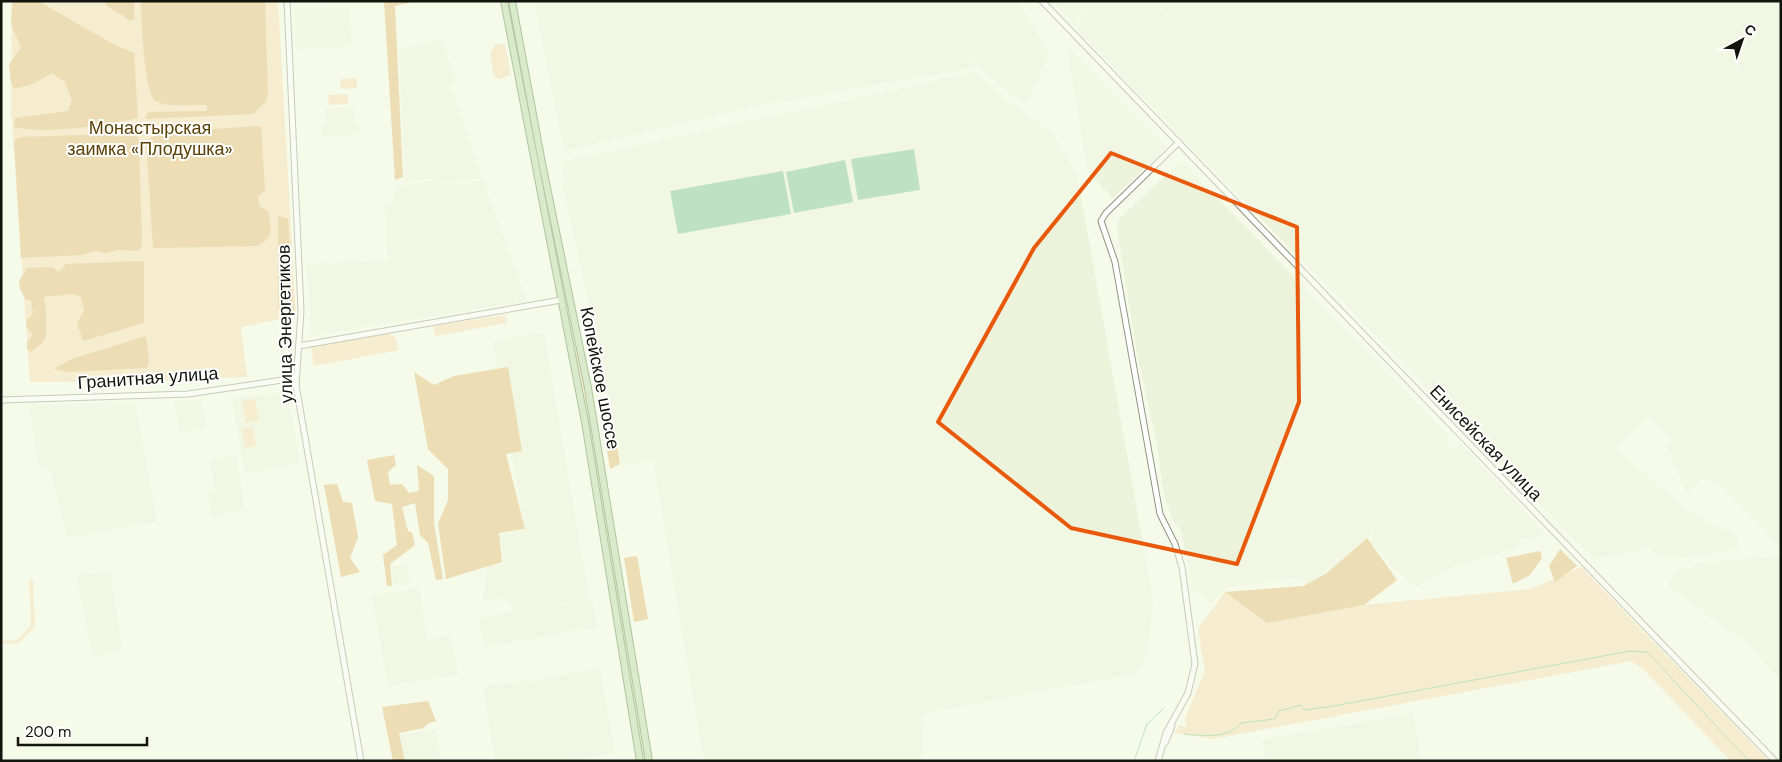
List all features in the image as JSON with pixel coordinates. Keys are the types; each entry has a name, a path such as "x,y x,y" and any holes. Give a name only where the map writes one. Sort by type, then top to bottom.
{"main road":[{"name":"Копейское шоссе","path":"504,1 586,430 639,761"},
{"name":"Копейское шоссе","path":"512,1 588,388 649,761"},
{"path":"507,22 516,20"},
{"path":"561,300 570,299"}],"street":[{"name":"улица Энергетиков","path":"287,1 301,311 296,378 309,467 361,761"},
{"name":"Енисейская улица","path":"1042,1 1179,142 1340,313 1775,761"},
{"path":"1158,761 1166,733 1188,693 1195,664 1191,620 1179,556 1160,514 1115,262 1101,226 1102,218 1106,213 1179,142"},
{"path":"299,346 561,300"},
{"name":"Гранитная улица","path":"1,400 188,394 296,378"}],"highlighted area":[{"path":"1111,153 1297,227 1299,402 1237,564 1071,528 938,422 1034,248"}],"shaded area":[{"path":"12,1 38,1 113,44 134,53 138,118 59,130 14,127 15,118 68,111 72,100 65,82 52,73 34,83 14,88 11,83 9,64 21,48 11,24"},
{"path":"106,1 134,1 134,19 129,21 106,5"},
{"path":"141,1 265,1 268,93 266,101 253,114 145,119 148,112 207,111 207,105 169,105 157,102 153,97 149,86 144,56"},
{"path":"384,1 417,1 395,6 403,177 395,180"},
{"path":"534,1 937,1 940,6 938,1 954,1 942,10 955,1 1018,1 1049,54 1026,104 1004,89 977,64 951,25 976,67 752,107 564,151"},
{"path":"1054,1 1087,1 1075,26"},
{"path":"1088,1 1153,1 1178,29 1155,1 1781,1 1781,545 1775,546 1769,534 1717,482 1701,480 1687,494 1667,446 1671,438 1649,417 1616,448 1687,511 1721,529 1737,533 1738,549 1669,558 1654,552 1647,546 1644,549 1594,559 1077,30"},
{"path":"349,7 352,46 296,49 295,9"},
{"path":"442,40 456,82 451,85 482,178 440,184 438,178 405,182 399,49"},
{"path":"1071,50 1167,147 1113,198 1088,173 1068,55"},
{"path":"976,72 1009,102 1051,132 1077,174 1153,600 1149,644 1138,673 924,713 921,761 704,761 653,460 622,465 610,400 562,183 566,181 561,162"},
{"path":"354,107 355,123 360,124 361,134 322,136 321,125 326,125 325,108"},
{"path":"261,126 265,191 258,196 259,206 268,211 271,228 267,239 257,246 153,248 146,142 161,133 169,132 198,136 207,135 207,130 212,129"},
{"path":"133,133 139,138 142,246 138,251 119,250 106,253 96,251 81,255 21,258 14,141 20,137"},
{"path":"914,149 920,190 858,200 851,159"},
{"path":"845,160 853,202 794,213 786,172"},
{"path":"1181,161 1450,437 1446,441 1454,450 1461,443 1543,532 1533,540 1520,539 1519,547 1448,569 1419,586 1413,586 1372,544 1374,529 1328,573 1305,586 1304,578 1227,587 1211,603 1193,590 1181,530 1174,523 1164,496 1157,445 1137,353 1117,230 1119,219"},
{"path":"783,171 791,214 678,234 670,191"},
{"path":"436,180 438,186 483,180 527,301 311,336 307,264 388,260 385,205 393,205 394,186"},
{"path":"278,217 288,218 294,307 293,312 287,314 279,312 278,299"},
{"path":"144,262 144,323 83,341 77,323 84,311 81,297 73,294 44,297 46,312 45,337 43,342 31,352 27,349 27,342 33,335 27,327 26,320 33,314 31,300 26,300 20,289 19,281 27,268 52,267 59,272 66,264"},
{"path":"544,332 589,598 521,611 592,599 597,627 484,647 479,619 513,612 509,598 483,602 487,566 504,564 500,535 525,530 493,341"},
{"path":"146,336 149,362 147,368 69,372 54,369 72,359"},
{"path":"508,367 522,451 506,454 525,529 499,533 502,562 446,579 438,524 448,500 448,469 428,449 414,372 434,385 454,376"},
{"path":"287,391 300,463 245,474 232,399"},
{"path":"174,400 201,400 206,427 180,433"},
{"path":"135,402 157,521 67,538 51,472 39,466 29,405"},
{"path":"616,436 620,464 610,469 605,437"},
{"path":"236,455 245,509 212,516 208,492 215,490 210,461"},
{"path":"394,455 396,465 388,472 390,485 402,484 409,493 419,491 417,465 434,476 434,523 443,579 436,580 428,543 420,535 415,503 402,507 408,531 412,532 415,545 390,564 392,586 387,586 383,555 397,545 392,504 375,501 367,460"},
{"path":"337,484 343,502 352,503 358,537 350,558 360,572 341,577 324,485"},
{"path":"1367,538 1397,580 1364,605 1267,623 1225,592 1304,586 1327,573"},
{"path":"1560,549 1577,566 1555,582 1549,566"},
{"path":"1540,551 1542,558 1530,575 1513,584 1506,558"},
{"path":"1781,555 1781,681 1748,644 1668,586 1676,570 1694,568 1695,564"},
{"path":"637,556 648,619 634,622 624,558"},
{"path":"407,564 410,583 394,586 391,567"},
{"path":"110,572 122,648 93,659 76,574"},
{"path":"419,588 427,640 451,636 458,674 388,686 372,596"},
{"path":"600,668 615,752 567,761 495,761 483,686 537,680"},
{"path":"428,701 436,721 427,724 424,728 399,733 405,761 393,761 382,707"},
{"path":"1413,713 1422,761 1266,761 1262,740"},
{"path":"435,729 441,761 405,761 400,735"}],"green space":[{"name":"Монастырская заимка «Плодушка»","path":"12,1 278,1 296,316 241,327 247,377 145,381 30,382 11,109"},
{"path":"505,44 511,75 500,79 494,77 490,53 495,45"},
{"path":"357,78 357,88 341,89 340,79"},
{"path":"348,94 348,104 329,105 328,95"},
{"path":"505,315 507,323 435,336 433,326"},
{"path":"570,326 581,369 646,761 644,761"},
{"path":"387,333 396,338 398,350 314,366 311,347"},
{"path":"255,399 259,420 246,423 242,401"},
{"path":"253,427 256,446 245,448 242,429"},
{"path":"1581,567 1769,761 1731,761 1642,668 1631,661 1212,739 1174,733 1180,725 1187,727 1185,718 1205,671 1198,629 1225,592 1267,623 1364,605 1531,589"},
{"path":"29,580 33,580 35,626 19,643 1,644 1,641 17,640 31,625"}],"waterway":[{"path":"1184,734 1207,736 1222,734 1230,732 1241,723 1275,719 1279,711 1301,705 1304,710 1334,706 1630,651 1647,652 1749,761"},
{"path":"1134,761 1147,724 1164,708"}]}
